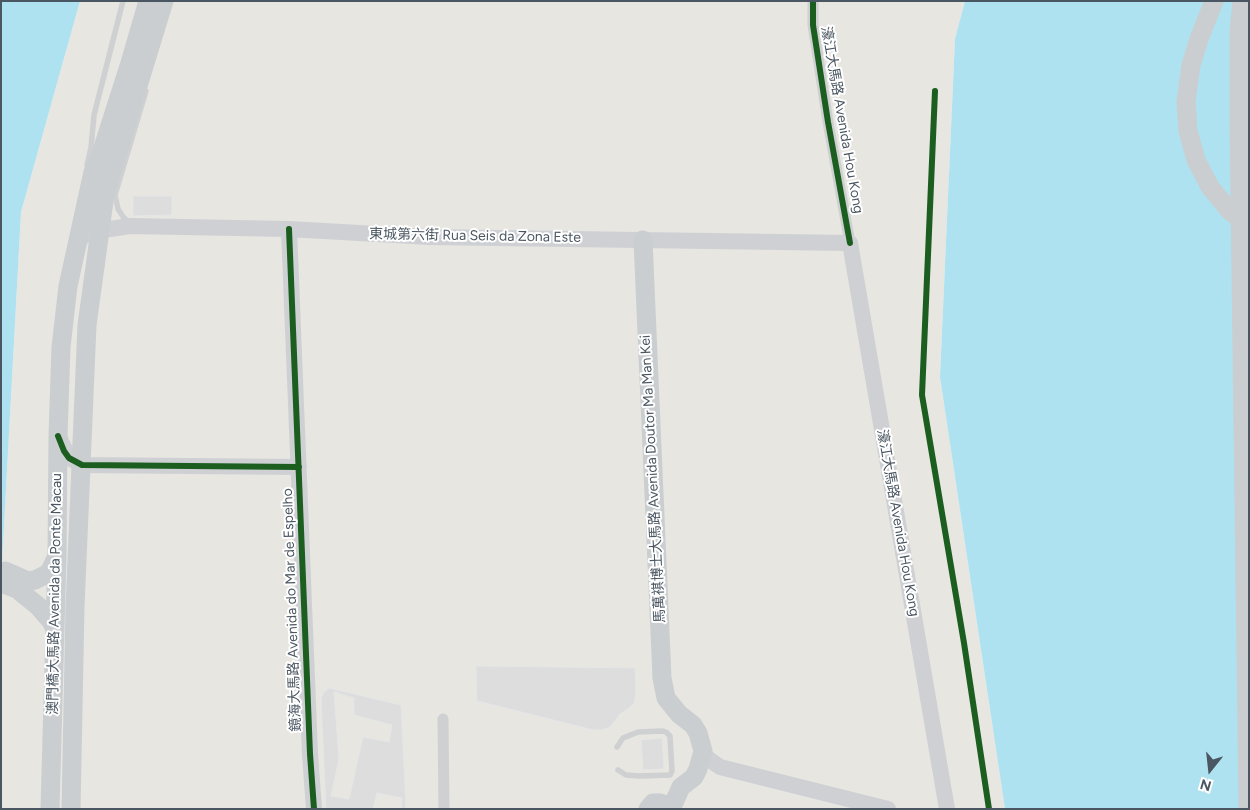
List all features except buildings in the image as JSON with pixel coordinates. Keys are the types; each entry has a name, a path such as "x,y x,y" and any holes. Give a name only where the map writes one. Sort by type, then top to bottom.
{"main road":[{"path":"89,174 135,1"},
{"name":"澳門橋大馬路 Avenida da Ponte Macau","path":"50,809 61,347 68,286 82,221 89,174 100,156 148,1"},
{"name":"澳門橋大馬路 Avenida da Ponte Macau","path":"71,809 75,607 87,325 105,194 164,1"},
{"path":"1214,1 1199,38 1191,65 1186,102 1188,132 1196,160 1210,187 1229,210 1249,227"},
{"path":"1242,1 1239,132 1248,809"},
{"name":"東城第六街 Rua Seis da Zona Este","path":"99,230 140,226 289,229 429,237 850,243"},
{"name":"鏡海大馬路 Avenida do Mar de Espelho","path":"289,229 314,809"},
{"path":"78,241 87,234 99,230"},
{"name":"馬萬祺博士大馬路 Avenida Doutor Ma Man Kei","path":"643,240 662,678 666,698 698,733 703,755"},
{"name":"濠江大馬路 Avenida Hou Kong","path":"850,243 947,809"},
{"path":"58,436 69,458 82,466 298,467"},
{"path":"13,584 43,577 54,566 57,556"},
{"path":"1,570 13,584 38,606 51,620 54,627"},
{"path":"38,606 36,598 43,577"},
{"path":"648,809 653,803 660,803 666,805 669,809 681,787 694,777 703,755 720,767 888,809"}],"street":[{"name":"濠江大馬路 Avenida Hou Kong","path":"813,1 812,25 850,243"},
{"path":"443,719 444,809"}],"lane":[{"path":"89,174 95,110 123,1"},
{"path":"140,226 128,221 120,214 116,206 115,195 148,86"},
{"path":"79,199 82,221"},
{"path":"617,747 623,738 638,732 663,731 670,736 672,771 670,775 626,775 618,770"}],"sand":[{"path":"80,1 965,1 955,39 940,377 1005,809 1,809 1,581 21,212"}],"water":[{"path":"1,1 80,1 21,212 1,581"},
{"path":"965,1 1249,1 1249,809 1005,809 940,377 955,39"}],"cycle path":[{"path":"813,1 813,25 850,243"},
{"path":"935,91 922,395 964,643 989,809"},
{"path":"289,229 310,754 314,809"},
{"path":"58,436 69,458 82,465 299,467"}]}
